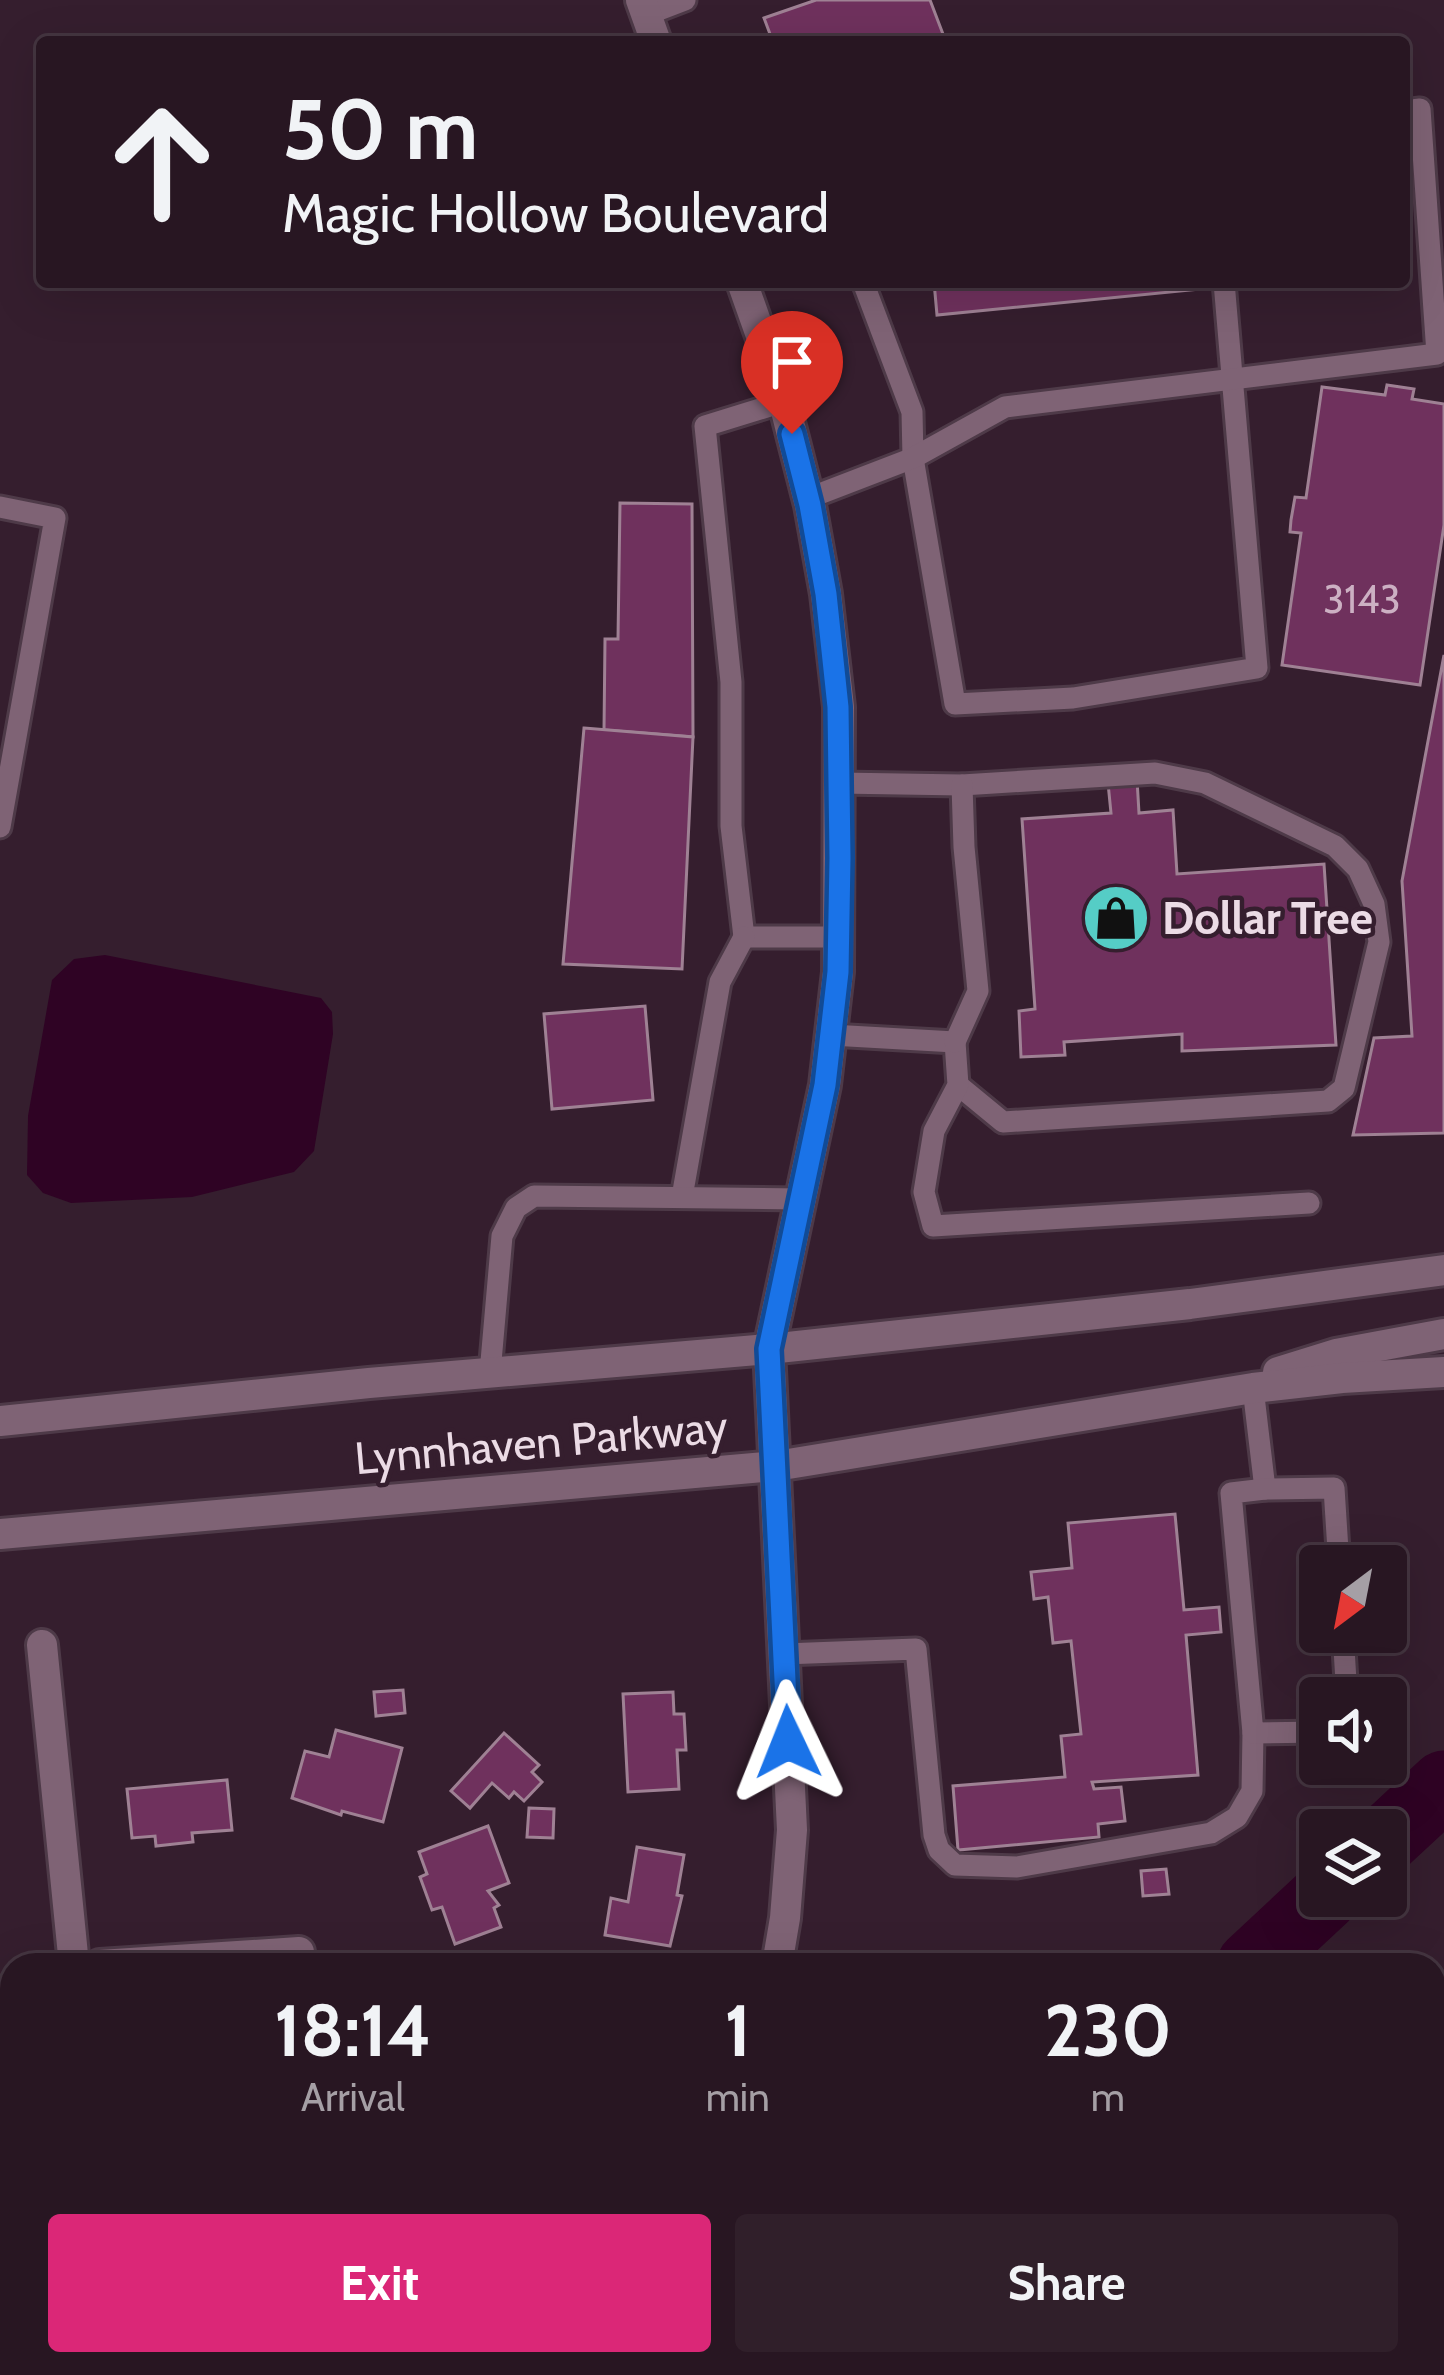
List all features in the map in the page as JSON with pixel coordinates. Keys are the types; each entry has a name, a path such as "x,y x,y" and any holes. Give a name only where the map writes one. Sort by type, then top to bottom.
{"main road":[{"path":"744,288 784,402 809,498 826,594 838,707 838,937 831,1035 825,1085 769,1349 792,1830 779,1953"},
{"name":"Lynnhaven Parkway","path":"0,1421 769,1349 1190,1304 1444,1270"},
{"path":"1253,1388 1278,1372 1336,1354 1444,1334"},
{"name":"Lynnhaven Parkway","path":"0,1534 776,1466 1253,1388 1444,1372"},
{"path":"42,1645 73,1953"},
{"path":"284,1953 299,1952"}],"lane":[{"path":"648,19 685,0"},
{"path":"809,498 913,458 1005,407 1437,354 1420,110 1410,111"},
{"path":"864,288 911,412 913,458 955,704 1073,698 1257,668 1225,288"},
{"path":"682,1197 720,982 744,937 731,826 731,682 706,426 784,402"},
{"path":"0,507 56,518 0,827"},
{"path":"839,783 1009,784 1154,773 1205,783 1335,845 1358,869 1374,904 1379,942 1344,1088 1328,1102 1003,1122 958,1085"},
{"path":"962,785 978,991 955,1042 958,1085 934,1131 924,1192 933,1226 1309,1203"},
{"path":"744,937 838,937"},
{"path":"831,1035 955,1042"},
{"path":"490,1372 502,1236 516,1208 533,1196 801,1199"},
{"path":"1253,1388 1265,1489"},
{"path":"784,1654 916,1649 934,1834 939,1850 955,1865 1017,1867 1211,1833 1237,1817 1252,1790 1253,1733 1231,1493 1334,1488 1338,1545"},
{"path":"1253,1733 1299,1732"}],"shaded area":[{"path":"105,955 321,998 332,1012 333,1034 314,1151 294,1172 192,1197 71,1203 43,1193 27,1175 28,1116 52,980 74,959"}],"building":[{"path":"816,0 930,0 944,36 771,36 764,18"},
{"path":"935,288 1201,289 937,315"},
{"path":"1387,385 1414,389 1412,399 1444,404 1444,525 1420,685 1282,665 1301,533 1290,532 1291,520 1295,497 1306,498 1322,387 1385,395"},
{"path":"620,503 692,504 693,737 604,730 605,639 618,639"},
{"path":"1444,655 1444,1133 1353,1135 1374,1038 1412,1036 1402,881"},
{"path":"584,728 693,737 682,969 563,964"},
{"path":"1137,779 1139,813 1173,810 1177,874 1324,864 1336,1045 1182,1051 1182,1034 1064,1042 1065,1055 1021,1057 1019,1011 1035,1009 1022,819 1111,813 1108,783"},
{"path":"645,1006 653,1100 552,1109 544,1014"},
{"path":"1175,1514 1184,1610 1219,1607 1221,1632 1186,1635 1198,1775 1092,1782 1094,1789 1121,1787 1125,1821 1098,1824 1099,1837 958,1850 953,1786 1065,1777 1061,1736 1081,1734 1071,1641 1053,1643 1048,1597 1034,1599 1031,1572 1072,1568 1068,1523"},
{"path":"403,1690 405,1713 376,1716 374,1692"},
{"path":"673,1692 674,1714 684,1714 686,1750 677,1750 679,1789 628,1792 623,1694"},
{"path":"336,1730 402,1748 383,1822 342,1811 341,1815 292,1798 305,1751 329,1757"},
{"path":"504,1733 539,1765 532,1772 542,1782 524,1801 514,1792 509,1798 492,1783 470,1808 451,1791"},
{"path":"227,1780 232,1830 192,1833 193,1842 156,1846 155,1836 132,1838 127,1789"},
{"path":"529,1808 554,1809 553,1838 527,1837"},
{"path":"488,1826 509,1883 488,1891 499,1905 494,1908 501,1927 455,1944 442,1907 432,1910 420,1877 427,1874 419,1852"},
{"path":"637,1847 684,1855 677,1895 682,1896 670,1946 605,1935 611,1898 628,1902"},
{"path":"1166,1869 1169,1894 1143,1896 1141,1871"}],"waterway":[{"path":"1407,1819 1444,1785"},
{"path":"1264,1953 1302,1917"}],"place":[{"name":"Dollar Tree","path":"1116,918"}],"route":[{"path":"788,1742 769,1349 825,1085 838,972 840,858 838,707 826,594 792,434"}]}
